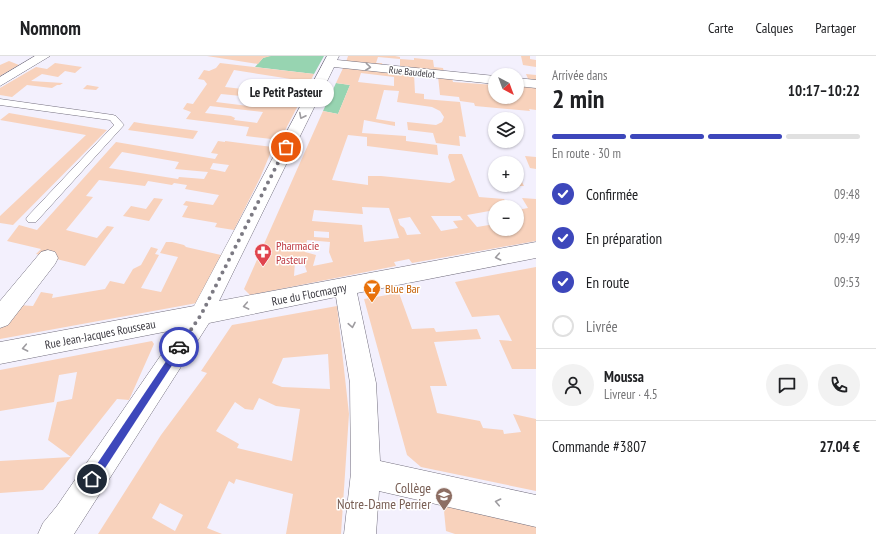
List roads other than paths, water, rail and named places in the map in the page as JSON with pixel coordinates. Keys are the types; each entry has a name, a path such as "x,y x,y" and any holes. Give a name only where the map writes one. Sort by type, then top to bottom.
{"street":[{"path":"0,82 44,56"},
{"path":"16,59 30,64"},
{"path":"54,534 68,517 201,315 331,60"},
{"name":"Rue Baudelot","path":"331,60 488,79"},
{"path":"524,83 536,84"},
{"name":"Rue du Flocmagny","path":"201,315 536,250"},
{"path":"0,318 48,258"},
{"path":"345,287 363,382 366,473 360,534"},
{"name":"Rue Jean-Jacques Rousseau","path":"0,353 201,315"},
{"path":"366,473 536,511"}],"lane":[{"path":"0,102 114,118 119,126 32,219"}],"place":[{"name":"Le Petit Pasteur","path":"286,147"},
{"name":"Pharmacie Pasteur","path":"263,267"},
{"name":"Blue Bar","path":"372,303"},
{"name":"Collège Notre-Dame Perrier","path":"444,511"}]}
